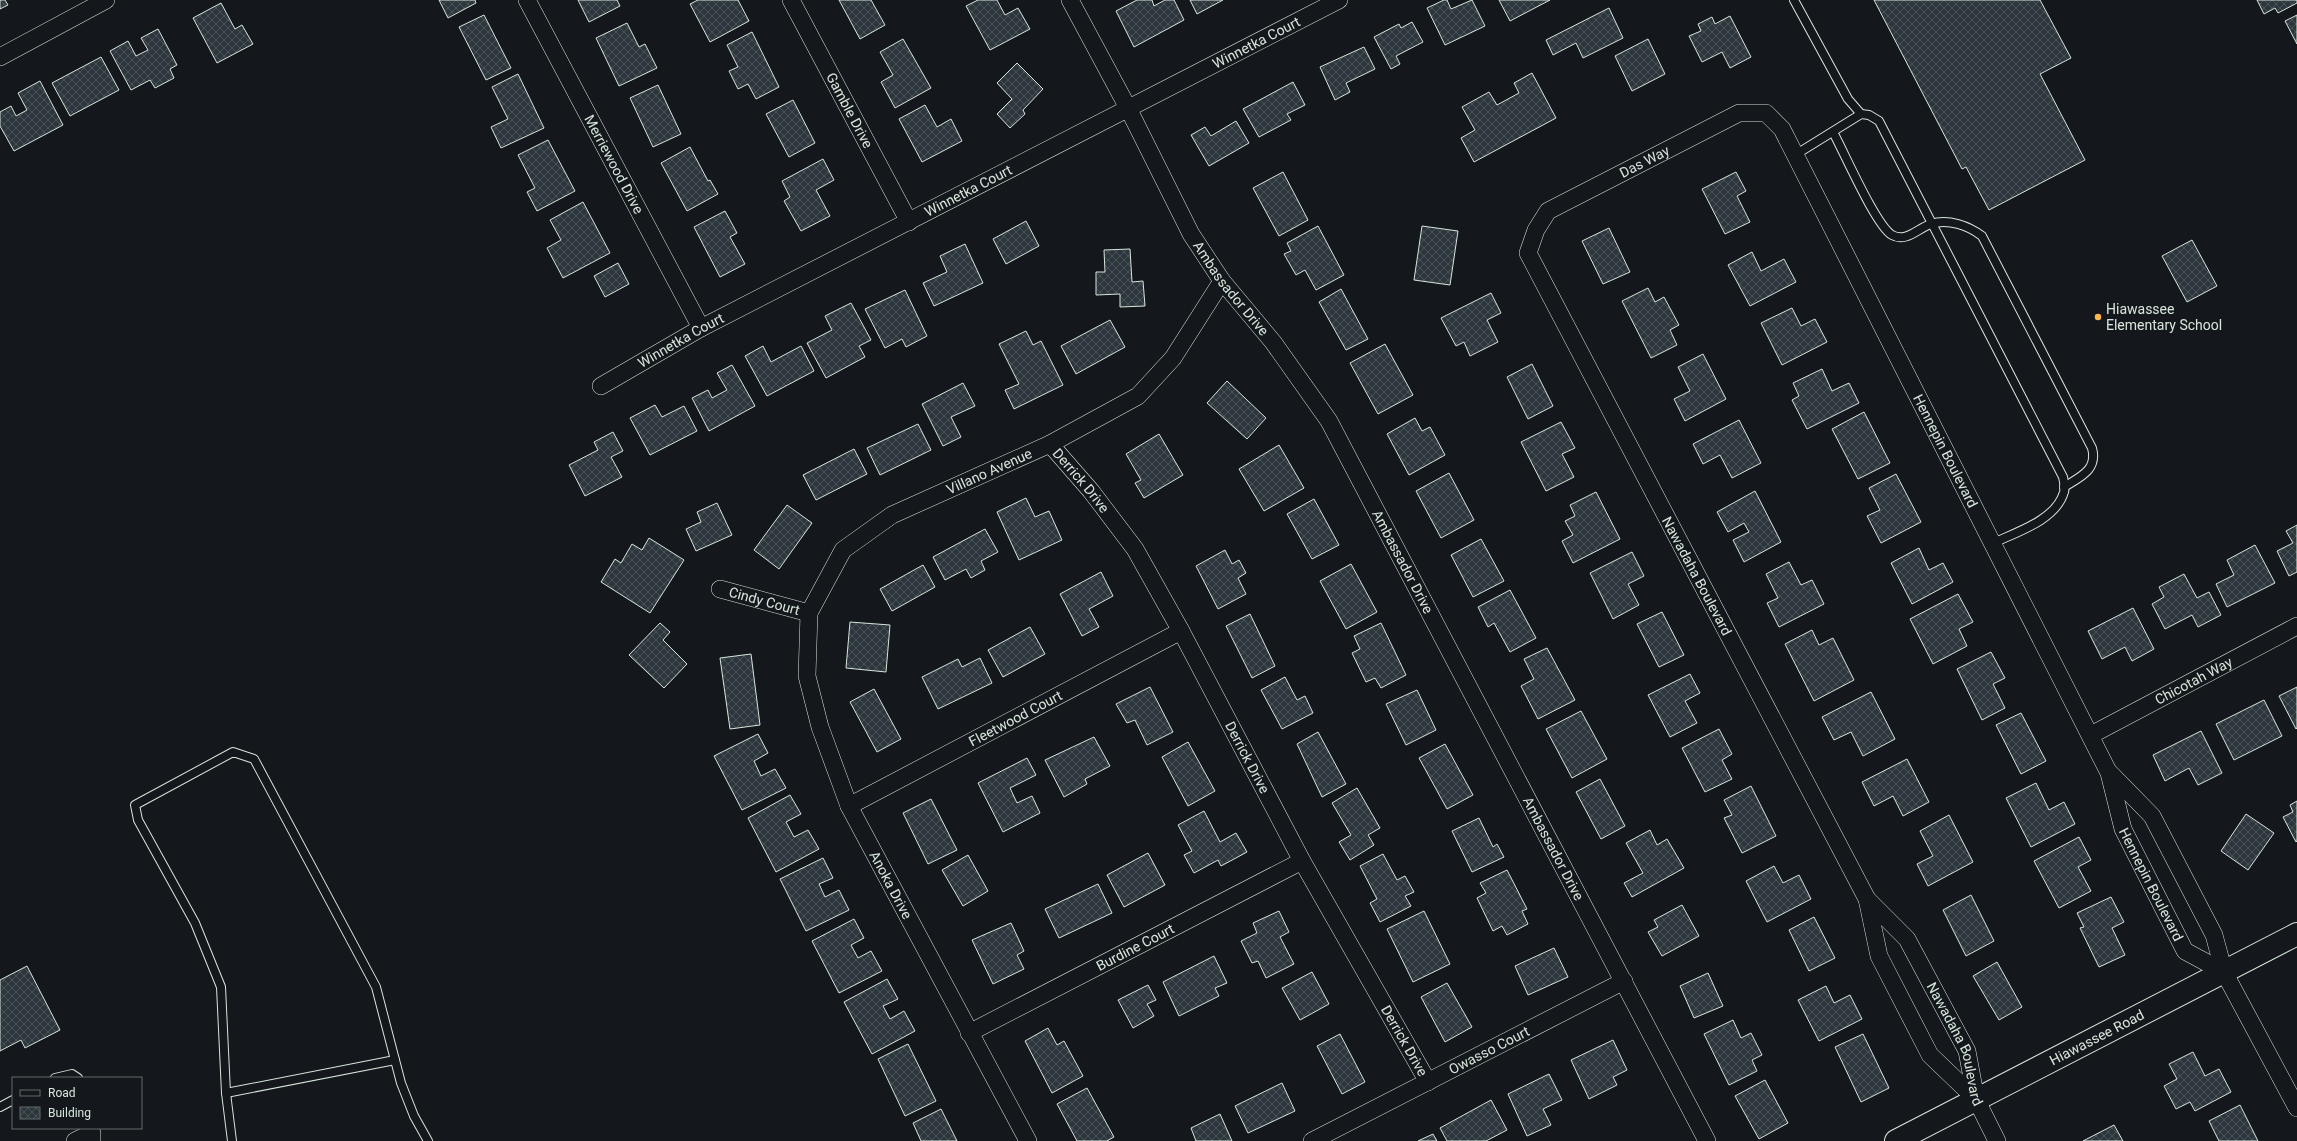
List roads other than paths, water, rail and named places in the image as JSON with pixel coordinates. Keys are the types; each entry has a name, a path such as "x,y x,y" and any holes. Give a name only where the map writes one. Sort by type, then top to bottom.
{"main road":[{"name":"Hiawassee Road","path":"1896,1141 2297,934"}],"street":[{"path":"0,56 106,0"},
{"name":"Merriewood Drive","path":"527,0 701,328"},
{"name":"Gamble Drive","path":"791,0 909,222"},
{"name":"Ambassador Drive","path":"1070,0 1128,108 1191,234 1222,281 1273,342 1329,421 1707,1141"},
{"name":"Winnetka Court","path":"601,386 701,328 1338,0"},
{"name":"Das Way","path":"1528,253 1536,230 1548,211 1740,113 1766,113 1782,129"},
{"name":"Hennepin Boulevard","path":"1782,129 2091,735 2109,773 2122,829 2185,951 2224,972"},
{"name":"Nawadaha Boulevard","path":"1528,253 1867,899 1879,956 1930,1055 1976,1099"},
{"name":"Villano Avenue","path":"809,613 843,550 892,515 1050,444 1138,396 1173,358 1222,281"},
{"name":"Derrick Drive","path":"1050,444 1091,491 1135,549 1181,631 1302,861 1428,1082"},
{"name":"Cindy Court","path":"720,589 809,613"},
{"name":"Anoka Drive","path":"809,613 807,676 820,728 849,806 1028,1141"},
{"name":"Chicotah Way","path":"2091,735 2297,626"},
{"name":"Fleetwood Court","path":"849,806 1181,631"},
{"name":"Hennepin Boulevard","path":"2109,773 2152,816 2214,935 2224,972 2297,1108"},
{"name":"Burdine Court","path":"969,1033 1302,861"},
{"name":"Nawadaha Boulevard","path":"1867,899 1907,940 1967,1051 1976,1099"},
{"name":"Owasso Court","path":"1312,1141 1624,981"},
{"path":"1976,1099 1997,1141"},
{"path":"75,1141 92,1134"}],"lane":[{"path":"1794,0 1848,100 1861,114"},
{"path":"1795,155 1861,114 1870,115 1879,121 1931,224 2064,477 2064,492 2058,504 2048,515 1993,543"},
{"path":"1833,132 1879,220 1886,230 1892,235 1900,237 1908,236 1931,224 1945,222 1975,230 1982,236 2092,448 2095,458 2092,466 2083,475 2064,487"},
{"path":"232,1141 226,1093 221,987 195,923 138,820 135,805 233,752 254,759 376,987 395,1060 414,1116 428,1141"},
{"path":"226,1093 395,1060"},
{"path":"59,1077 72,1074 76,1077"},
{"path":"0,1107 12,1101"}],"place":[{"name":"Hiawassee Elementary School","path":"2098,317"}]}
